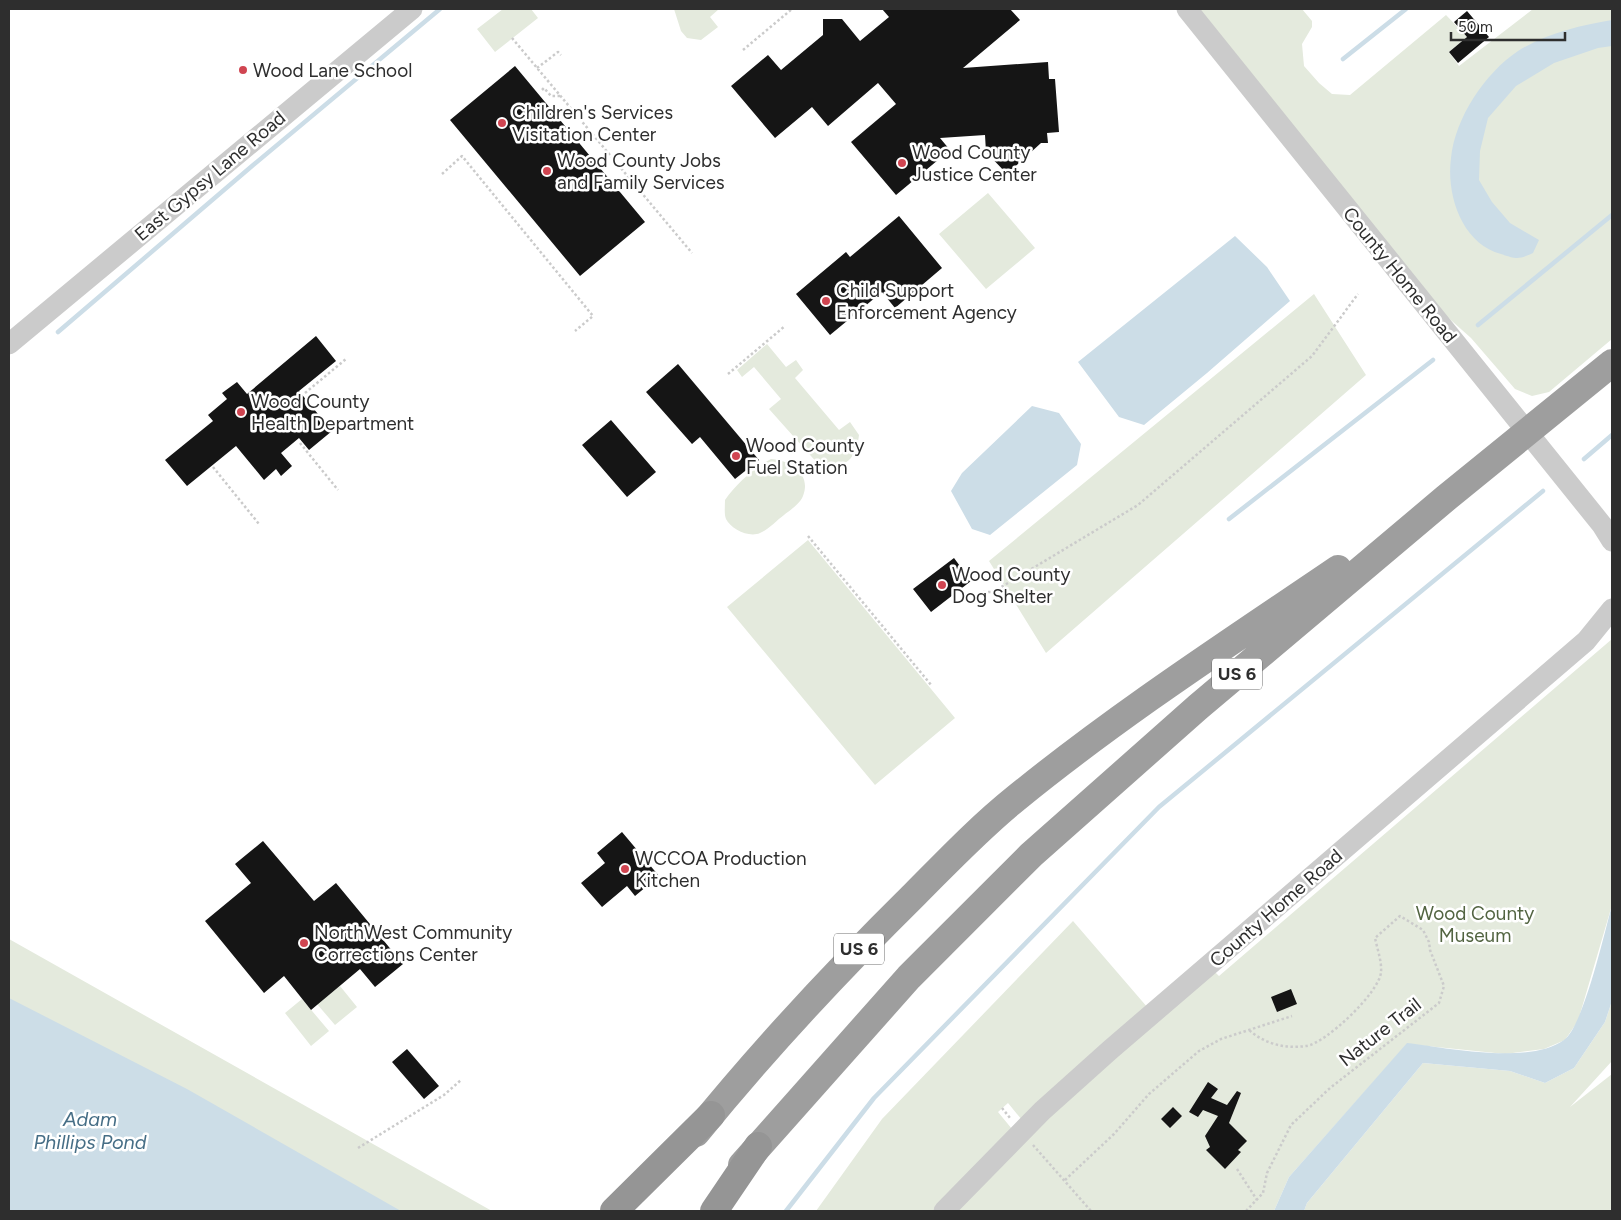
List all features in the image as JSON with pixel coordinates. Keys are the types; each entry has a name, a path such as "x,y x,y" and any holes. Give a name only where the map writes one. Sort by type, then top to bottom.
{"highway":[{"name":"US 6","path":"706,1211 758,1146 909,977 1031,854 1198,706 1612,362"},
{"name":"US 6","path":"633,1211 710,1115 794,1019 864,944 1013,800 1177,677 1446,498"},
{"path":"614,1211 710,1115"},
{"path":"714,1211 758,1146"}],"street":[{"name":"East Gypsy Lane Road","path":"9,344 412,9"},
{"name":"County Home Road","path":"1187,9 1528,432 1602,525 1612,541"},
{"name":"County Home Road","path":"944,1211 1021,1132 1110,1050 1586,641 1612,609"}],"path":[{"path":"743,50 792,9"},
{"path":"512,38 692,253"},
{"path":"537,68 558,52 561,56"},
{"path":"550,84 543,89 551,96 560,96"},
{"path":"442,174 462,156 593,316 575,331"},
{"path":"983,592 993,592 1138,505 1312,356 1358,294"},
{"path":"728,374 785,326"},
{"path":"305,393 346,359"},
{"path":"300,443 338,490"},
{"path":"213,467 259,524"},
{"path":"808,536 932,686"},
{"name":"Nature Trail","path":"1246,1211 1264,1193 1267,1173 1291,1125 1330,1088 1439,1003 1444,986 1423,930 1400,916 1375,938 1381,973 1374,988 1351,1017 1308,1046 1278,1045 1262,1042 1249,1030"},
{"path":"1065,1180 1114,1134 1131,1113 1173,1072 1209,1045 1292,1016"},
{"path":"358,1148 444,1095 462,1080"},
{"path":"1002,1108 1091,1211"},
{"path":"1238,1169 1257,1200"}],"green space":[{"path":"503,9 531,9 538,18 495,52 477,29"},
{"path":"674,9 719,9 710,17 718,27 701,40 687,38 681,31"},
{"path":"1197,9 1302,9 1312,21 1312,27 1302,44 1304,66 1332,94 1350,95 1446,15 1467,37 1449,52 1459,66 1533,9 1612,9 1612,339 1549,392 1532,396 1515,389 1471,338 1444,314"},
{"path":"988,193 1035,248 986,289 939,234"},
{"path":"1314,294 1366,375 1046,653 989,561"},
{"path":"767,344 786,367 796,360 803,370 795,378 839,430 850,422 859,435 855,451 848,461 836,466 819,465 769,409 781,399 754,367 742,377 737,370"},
{"path":"771,459 785,462 802,474 805,488 803,496 795,507 763,532 751,534 741,532 728,523 726,519 725,500 746,477"},
{"path":"808,540 955,718 875,785 727,607"},
{"name":"Wood County Museum","path":"1612,639 1612,905 1578,1021 1565,1040 1544,1049 1505,1054 1407,1044 1289,1177 1274,1211 954,1211 1048,1116 1214,971 1219,976"},
{"path":"1073,921 1148,1008 1022,1120 1008,1103 998,1112 1012,1129 933,1211 816,1211 882,1119"},
{"name":"Adam Phillips Pond","path":"9,939 492,1211 9,1211"},
{"path":"340,986 357,1007 335,1025 317,1004"},
{"path":"302,999 329,1031 311,1046 285,1013"},
{"path":"1612,1001 1612,1061 1570,1107 1612,1074 1612,1211 1304,1211 1307,1203 1423,1063 1510,1071 1545,1083 1574,1068 1605,1022"}],"water":[{"path":"1612,20 1612,46 1598,48 1554,63 1516,86 1488,118 1480,151 1479,180 1492,202 1510,223 1539,240 1533,253 1520,258 1510,257 1487,249 1467,229 1454,202 1451,187 1451,158 1465,112 1494,71 1518,51 1564,31"},
{"path":"1235,236 1267,267 1290,301 1144,425 1119,417 1078,362"},
{"path":"1032,406 1059,413 1081,444 1077,465 990,535 972,529 951,491 962,473"},
{"path":"1612,905 1612,1001 1605,1022 1574,1068 1545,1083 1510,1071 1423,1063 1307,1203 1304,1211 1274,1211 1289,1177 1407,1043 1465,1051 1510,1053 1530,1052 1549,1048 1564,1040 1579,1017 1586,998"},
{"name":"Adam Phillips Pond","path":"9,998 187,1089 401,1211 9,1211"}],"building":[{"name":"Wood County Justice Center","path":"882,9 1010,9 1020,20 963,68 1048,62 1049,79 1055,79 1059,132 1047,133 1048,143 1041,143 1007,174 986,152 985,135 940,138 950,150 896,195 851,142 896,104 878,83 828,126 812,107 775,138 731,86 768,55 781,70 823,35 823,19 842,19 860,41 889,17"},
{"path":"1467,11 1489,37 1458,63 1449,52 1467,37 1454,22"},
{"name":"Wood County Jobs and Family Services","path":"515,66 645,222 580,276 450,120"},
{"path":"899,216 942,268 895,308 882,292 830,335 796,294 846,252 850,257"},
{"name":"Wood County Health Department","path":"316,336 336,361 299,391 332,431 309,450 299,438 281,453 292,466 281,476 276,469 264,480 236,446 187,486 165,460 213,421 208,415 227,399 222,393 237,382 247,394"},
{"path":"678,364 759,460 735,479 700,437 692,444 646,392"},
{"path":"611,420 656,472 627,497 582,445"},
{"name":"Wood County Dog Shelter","path":"954,558 971,581 931,612 913,589"},
{"name":"WCCOA Production Kitchen","path":"622,832 659,876 635,896 627,886 602,907 581,883 605,863 597,853"},
{"name":"NorthWest Community Corrections Center","path":"263,841 314,901 336,883 403,964 375,987 360,969 311,1010 284,976 264,993 205,921 251,883 235,864"},
{"path":"1291,989 1297,1004 1277,1012 1271,997"},
{"path":"407,1049 439,1086 424,1099 392,1062"},
{"path":"1208,1082 1218,1089 1211,1098 1227,1105 1237,1091 1241,1093 1229,1123 1247,1141 1238,1150 1241,1152 1225,1169 1206,1150 1210,1147 1205,1136 1218,1116 1203,1110 1198,1117 1189,1112"},
{"path":"1173,1107 1182,1116 1170,1128 1161,1119"}],"waterway":[{"path":"58,332 440,9"},
{"path":"1343,59 1406,9"},
{"path":"1478,325 1612,215"},
{"path":"1229,519 1433,360"},
{"path":"1584,459 1612,435"},
{"path":"786,1211 874,1098 1159,807 1543,491"}],"place":[{"name":"Wood Lane School","path":"243,70"},
{"name":"Children's Services Visitation Center","path":"502,123"},
{"name":"Wood County Justice Center","path":"902,163"},
{"name":"Wood County Jobs and Family Services","path":"547,171"},
{"name":"Child Support Enforcement Agency","path":"826,301"},
{"name":"Wood County Health Department","path":"241,412"},
{"name":"Wood County Fuel Station","path":"736,456"},
{"name":"Wood County Dog Shelter","path":"942,585"},
{"name":"WCCOA Production Kitchen","path":"625,869"},
{"name":"NorthWest Community Corrections Center","path":"304,943"}]}
